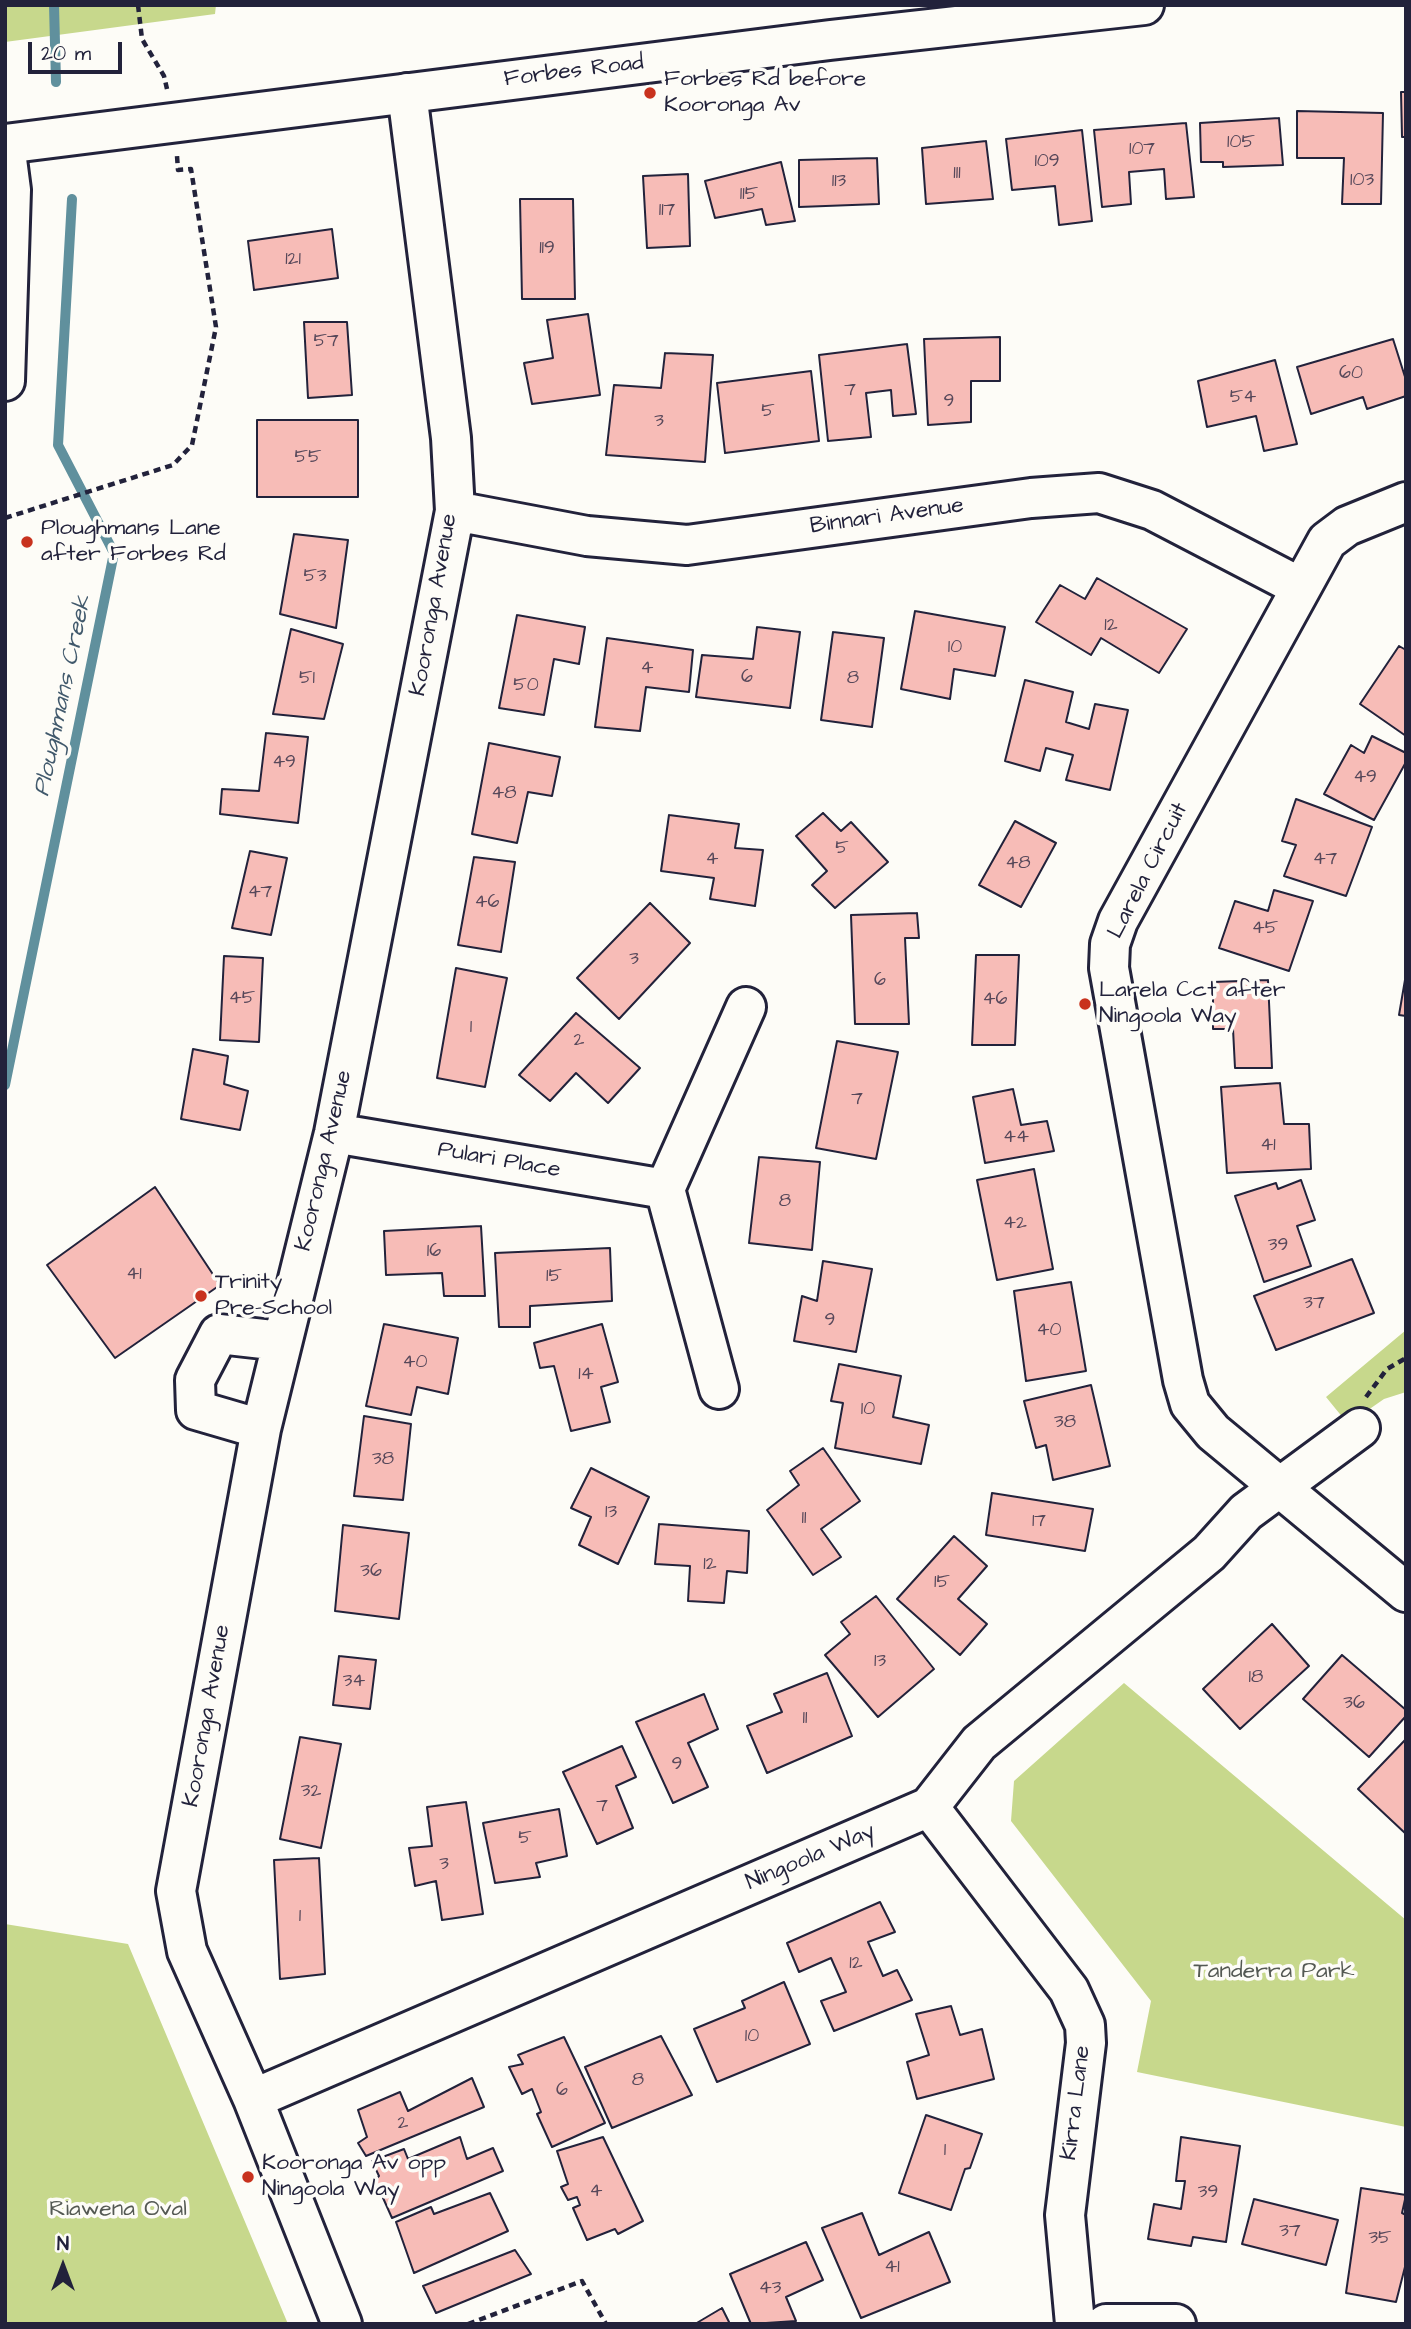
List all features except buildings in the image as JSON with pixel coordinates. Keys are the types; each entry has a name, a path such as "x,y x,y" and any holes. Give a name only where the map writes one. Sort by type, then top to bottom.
{"street":[{"name":"Forbes Road","path":"5,144 830,40 1144,5"},
{"name":"Kooronga Avenue","path":"342,2324 253,2099 187,1951 176,1891 261,1429 334,1133 455,511 451,438 407,93"},
{"path":"5,144 11,190 5,381"},
{"name":"Binnari Avenue","path":"455,511 587,536 687,545 1031,498 1099,493 1152,510 1300,587"},
{"name":"Larela Circuit","path":"1406,502 1347,526 1327,541 1118,921 1110,944 1109,968 1183,1380 1190,1404 1213,1432 1406,1592"},
{"path":"719,1389 665,1189 746,1007"},
{"name":"Pulari Place","path":"334,1133 665,1189"},
{"path":"261,1429 196,1410 195,1380 219,1334 281,1341"},
{"path":"1282,1487 1360,1428"},
{"name":"Ningoola Way","path":"253,2099 929,1807 979,1743 1209,1553 1246,1512 1282,1487"},
{"name":"Kirra Lane","path":"929,1807 1069,1990 1085,2025 1086,2043 1065,2215 1075,2324"},
{"path":"1106,2324 1176,2324"}],"path":[{"path":"5,518 173,465 192,445 216,327 191,169 178,170 174,123 164,76 142,39 138,5"},
{"path":"1360,1428 1363,1403 1372,1385 1387,1369 1406,1358"},
{"path":"468,2324 582,2281 606,2324"}],"green space":[{"path":"5,5 216,5 215,14 5,42"},
{"path":"1406,1330 1406,1392 1384,1399 1348,1424 1326,1397"},
{"name":"Tanderra Park","path":"1124,1683 1406,1920 1406,2127 1137,2072 1151,2001 1011,1821 1014,1781"},
{"name":"Riawena Oval","path":"5,1924 128,1944 288,2324 5,2324"}],"waterway":[{"name":"Ploughmans Creek","path":"54,5 56,82"},
{"name":"Ploughmans Creek","path":"5,1085 114,553 58,445 72,199"}],"place":[{"name":"Forbes Rd before Kooronga Av","path":"650,93"},
{"name":"Ploughmans Lane after Forbes Rd","path":"27,542"},
{"name":"Larela Cct after Ningoola Way","path":"1085,1004"},
{"name":"Trinity Pre-School","path":"201,1296"},
{"name":"Kooronga Av opp Ningoola Way","path":"248,2177"}]}
